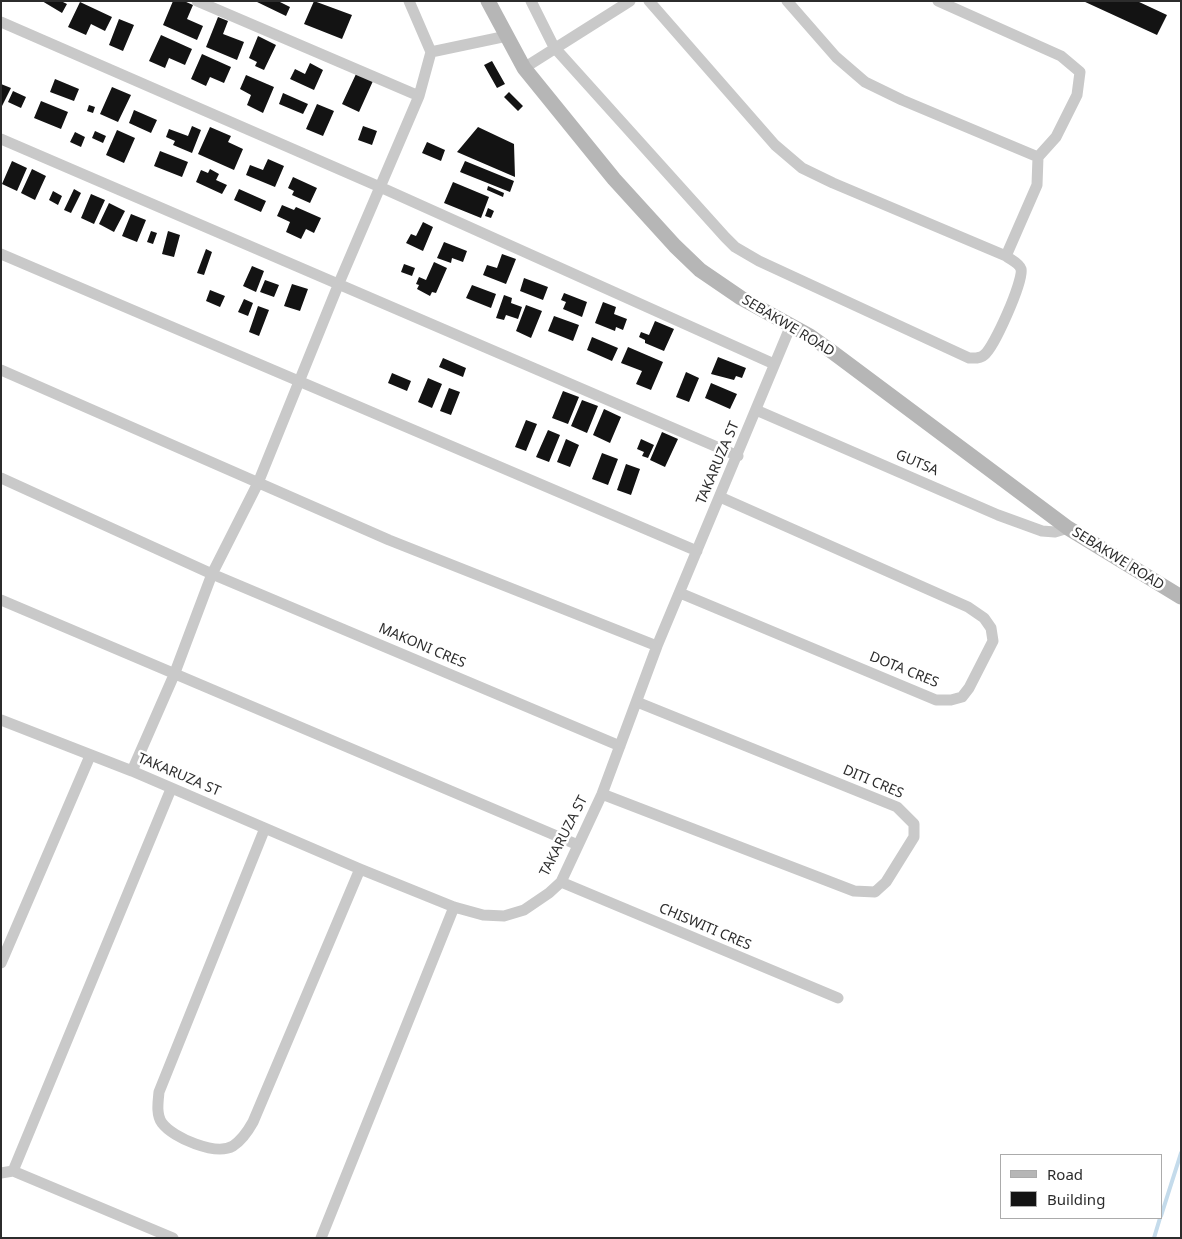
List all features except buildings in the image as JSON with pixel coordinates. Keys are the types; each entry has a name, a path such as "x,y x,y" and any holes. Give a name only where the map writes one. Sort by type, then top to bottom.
{"street":[{"path":"197,1 419,96"},
{"path":"132,771 174,675 212,574 258,482 339,283 419,96 432,52 408,1"},
{"name":"SEBAKWE ROAD","path":"488,1 524,68 614,179 675,246 700,270 741,298 791,325 824,346 885,389 1068,528 1181,597"},
{"path":"531,1 554,47 735,247 786,275 969,358 984,356 994,342 1021,277 1018,264 1006,256 833,183 797,164 775,145 649,1"},
{"path":"524,68 554,47 630,1"},
{"path":"788,1 836,57 865,82 902,100 1038,157"},
{"path":"938,1 1061,56 1080,72 1077,95 1056,137 1038,157 1037,185 1006,256"},
{"path":"1,22 380,187 774,364"},
{"path":"432,52 507,36"},
{"path":"1,139 738,456"},
{"path":"1,254 696,551"},
{"name":"TAKARUZA ST","path":"1,720 132,771 360,870 454,907 482,915 504,916 524,910 549,893 561,882 602,794 657,646 738,456 791,325"},
{"path":"1,370 389,540 657,646"},
{"name":"GUTSA","path":"756,410 998,515 1042,530 1055,532 1068,528"},
{"name":"MAKONI CRES","path":"1,478 212,574 620,746"},
{"name":"DOTA CRES","path":"680,592 936,700 951,700 962,697 969,688 993,641 991,628 984,618 968,607 720,497"},
{"path":"1,600 578,845"},
{"name":"DITI CRES","path":"602,794 854,891 875,892 886,882 914,837 914,824 897,807 637,702"},
{"path":"1,963 90,756"},
{"path":"13,1172 171,789"},
{"path":"265,828 159,1092 158,1108 162,1123 178,1136 197,1145 214,1149 232,1147 250,1128 360,870"},
{"name":"CHISWITI CRES","path":"561,882 838,998"},
{"path":"321,1238 454,907"},
{"path":"1,1173 13,1172 173,1238"}],"waterway":[{"path":"1162,1213 1181,1153"},
{"path":"1154,1238 1160,1219"}]}
